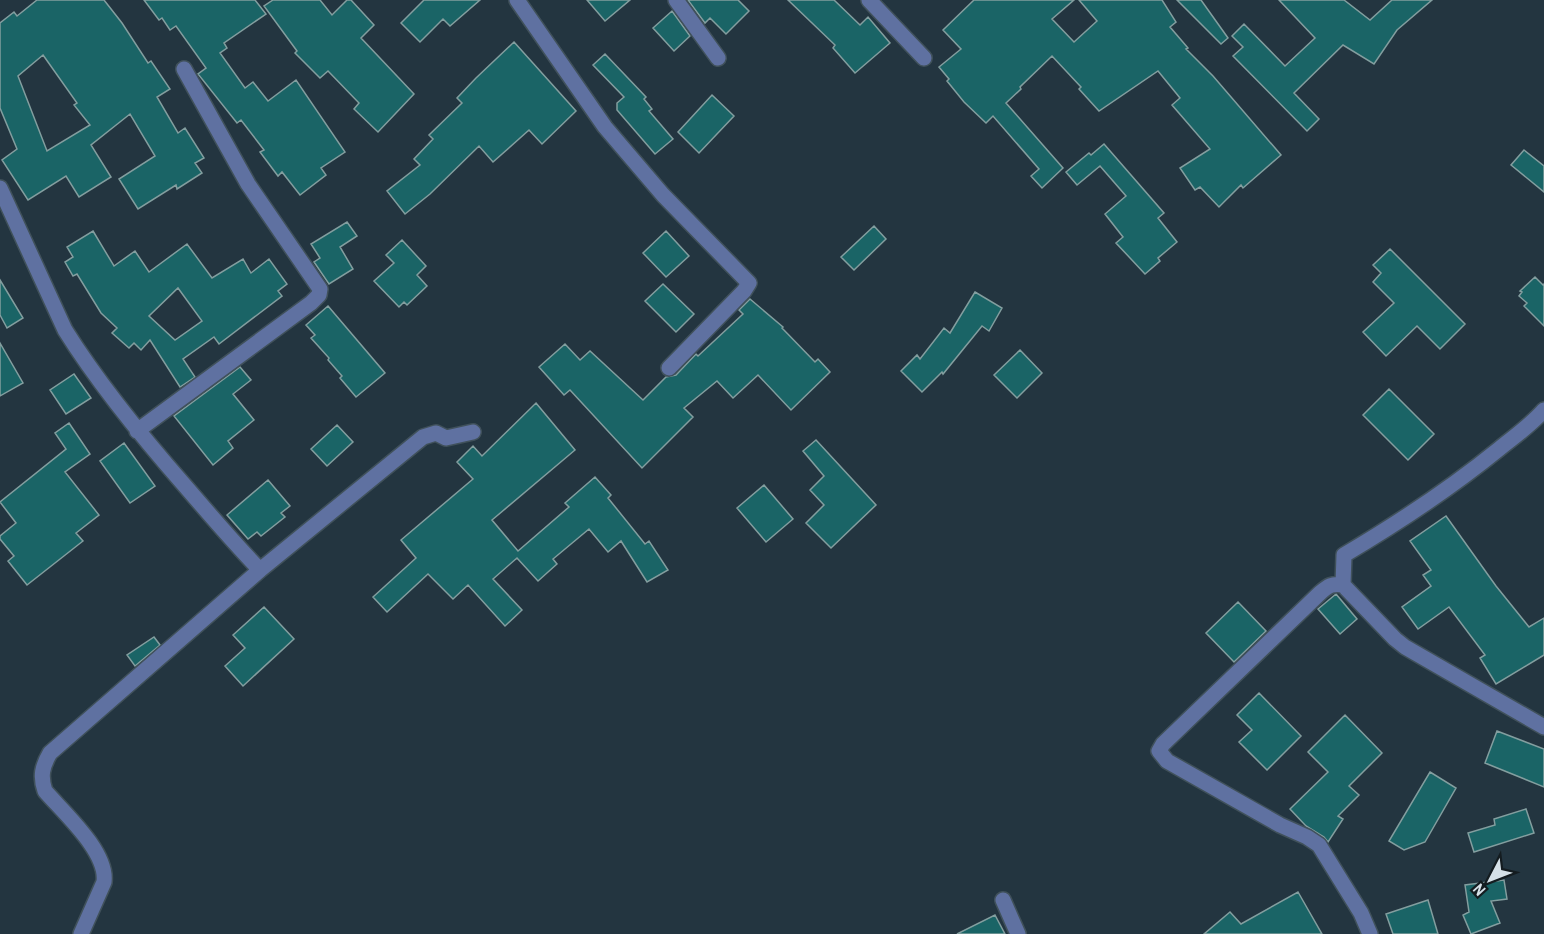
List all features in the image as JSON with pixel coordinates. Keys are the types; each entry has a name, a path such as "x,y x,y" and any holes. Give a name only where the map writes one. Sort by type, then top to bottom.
{"street":[{"path":"517,0 605,127 663,195 749,283 739,297 669,368"},
{"path":"676,0 718,58"},
{"path":"869,0 924,58"},
{"path":"137,431 311,303 319,295 320,289 248,184 184,69"},
{"path":"0,188 65,330 137,431 260,570"},
{"path":"1343,585 1344,555 1385,531 1480,465 1544,410"},
{"path":"81,934 104,882 105,873 102,860 95,848 45,791 41,779 43,767 50,753 260,570 423,437 435,433 446,438 473,432"},
{"path":"1370,934 1361,913 1319,845 1167,761 1159,751 1162,744 1320,593 1328,586 1335,584 1343,585 1405,647 1544,727"},
{"path":"1003,900 1018,934"}],"building":[{"path":"37,0 104,0 148,63 151,61 170,89 157,97 178,133 185,128 204,158 195,163 202,173 177,189 176,185 138,209 119,179 155,156 130,114 91,145 111,177 79,197 66,176 28,200 2,160 17,149 0,108 0,23 14,12 17,16","holes":["43,55 77,103 74,105 90,125 47,151 18,76"]},
{"path":"144,0 255,0 266,14 224,43 227,48 220,53 245,88 253,82 268,101 296,80 345,152 321,168 326,175 300,195 282,172 278,176 260,152 264,150 241,120 237,123 198,74 206,68 176,26 170,30 162,18 159,20"},
{"path":"273,0 320,0 332,15 347,0 351,0 374,25 361,38 414,94 378,132 354,109 359,103 328,71 320,78 295,53 297,51 264,6"},
{"path":"424,0 480,0 450,26 443,19 420,42 401,23"},
{"path":"587,0 630,0 605,21"},
{"path":"688,0 738,0 749,11 726,34 710,18 705,23"},
{"path":"788,0 834,0 860,25 868,17 890,43 855,73 833,48 835,45"},
{"path":"974,0 1074,0 1052,19 1074,42 1097,21 1079,0 1162,0 1176,22 1170,27 1188,48 1186,49 1213,76 1281,155 1243,188 1241,185 1219,207 1200,187 1195,190 1180,168 1210,149 1172,105 1180,98 1158,71 1099,111 1079,89 1081,87 1052,56 1006,103 1063,168 1042,188 1031,176 1039,169 993,116 986,123 964,102 939,67 961,49 943,30"},
{"path":"1177,0 1201,0 1228,38 1221,44"},
{"path":"1279,0 1344,0 1370,20 1392,0 1432,0 1397,30 1374,64 1343,45 1294,93 1319,119 1307,131 1233,56 1243,47 1232,36 1244,24 1285,66 1315,38"},
{"path":"672,11 690,36 674,51 653,28"},
{"path":"514,42 576,111 542,144 529,130 493,162 479,146 430,194 405,214 387,191 420,165 414,159 433,139 429,135 462,103 457,98"},
{"path":"605,54 646,97 644,99 652,109 649,111 673,139 655,154 617,110 617,103 624,97 593,65"},
{"path":"712,95 734,116 699,153 678,132"},
{"path":"1104,144 1164,213 1158,218 1177,242 1158,258 1160,261 1145,274 1116,243 1123,237 1105,214 1126,196 1100,166 1077,185 1066,172"},
{"path":"1524,150 1544,166 1544,192 1511,165"},
{"path":"347,222 357,236 340,247 353,269 329,284 314,262 320,258 311,244"},
{"path":"874,226 886,239 854,270 841,257"},
{"path":"93,231 114,266 135,251 149,272 187,244 212,278 243,259 251,273 269,259 287,284 278,291 282,296 219,344 214,337 183,359 195,377 180,387 150,340 141,350 134,343 129,348 112,333 117,328 101,313 77,274 73,276 65,262 73,257 67,247","holes":["178,288 202,321 175,340 149,316"]},
{"path":"666,231 689,256 666,277 643,253"},
{"path":"402,240 426,266 417,275 427,286 407,305 404,302 399,307 374,281 394,263 386,255"},
{"path":"1390,249 1465,324 1440,349 1417,326 1386,356 1363,332 1394,303 1373,282 1381,273 1373,265"},
{"path":"1535,277 1544,284 1544,326 1524,306 1527,303 1519,296 1522,292 1520,291"},
{"path":"0,280 23,318 7,328 0,315"},
{"path":"663,284 694,314 676,332 645,301"},
{"path":"975,292 1002,308 989,331 982,326 943,374 942,372 922,392 901,371 917,355 920,359 944,328 950,333"},
{"path":"750,299 783,327 815,362 818,359 830,372 791,410 758,375 733,398 717,381 684,408 693,417 642,468 570,390 564,395 539,367 565,344 580,360 590,351 643,400 666,377 676,375 696,354 698,356 743,314 739,310"},
{"path":"328,306 385,373 356,397 340,378 342,376 328,360 329,358 311,338 315,335 306,325"},
{"path":"0,343 23,383 0,396"},
{"path":"1020,350 1042,373 1017,398 994,375"},
{"path":"240,367 251,380 233,394 254,420 228,441 233,448 213,465 174,416"},
{"path":"74,374 91,398 66,414 50,390"},
{"path":"1389,389 1434,434 1408,460 1363,415"},
{"path":"536,403 575,450 492,520 518,551 569,507 565,503 595,477 611,495 608,498 645,544 649,541 668,570 647,582 621,541 608,552 589,529 553,559 557,564 538,581 517,558 493,579 522,610 505,626 468,585 453,599 428,574 387,612 373,597 416,558 401,540 473,479 457,462 473,446 482,456"},
{"path":"69,423 90,454 65,472 99,515 76,533 83,541 27,585 8,561 14,556 0,539 0,536 16,523 0,502 66,449 55,433"},
{"path":"337,425 353,442 327,466 311,449"},
{"path":"816,440 876,505 831,548 806,523 824,505 810,490 824,476 803,451"},
{"path":"124,443 155,486 130,503 100,461"},
{"path":"268,480 290,506 281,513 285,517 261,536 257,532 248,539 227,515"},
{"path":"764,485 793,519 766,542 737,508"},
{"path":"1446,516 1496,586 1529,627 1544,618 1544,655 1496,684 1480,658 1485,655 1449,607 1418,629 1402,607 1431,586 1423,575 1431,570 1410,541"},
{"path":"1336,594 1357,619 1340,634 1318,609"},
{"path":"1238,602 1266,631 1234,662 1206,633"},
{"path":"264,607 294,639 243,686 225,666 245,648 233,635"},
{"path":"154,637 160,645 135,666 127,655"},
{"path":"1259,693 1301,736 1267,770 1239,742 1252,730 1237,715"},
{"path":"1345,715 1382,753 1349,786 1359,795 1338,816 1343,819 1328,842 1306,826 1290,809 1328,772 1308,752"},
{"path":"1497,731 1544,749 1544,787 1485,763"},
{"path":"1430,772 1456,788 1425,842 1404,850 1389,841"},
{"path":"1526,809 1534,833 1474,852 1468,833 1495,825 1494,819"},
{"path":"1504,880 1507,899 1491,901 1500,923 1471,934 1463,915 1469,912 1465,885"},
{"path":"1298,892 1322,934 1204,934 1230,912 1241,924"},
{"path":"1428,900 1438,934 1393,934 1386,914"},
{"path":"995,915 1005,934 957,934"}]}
